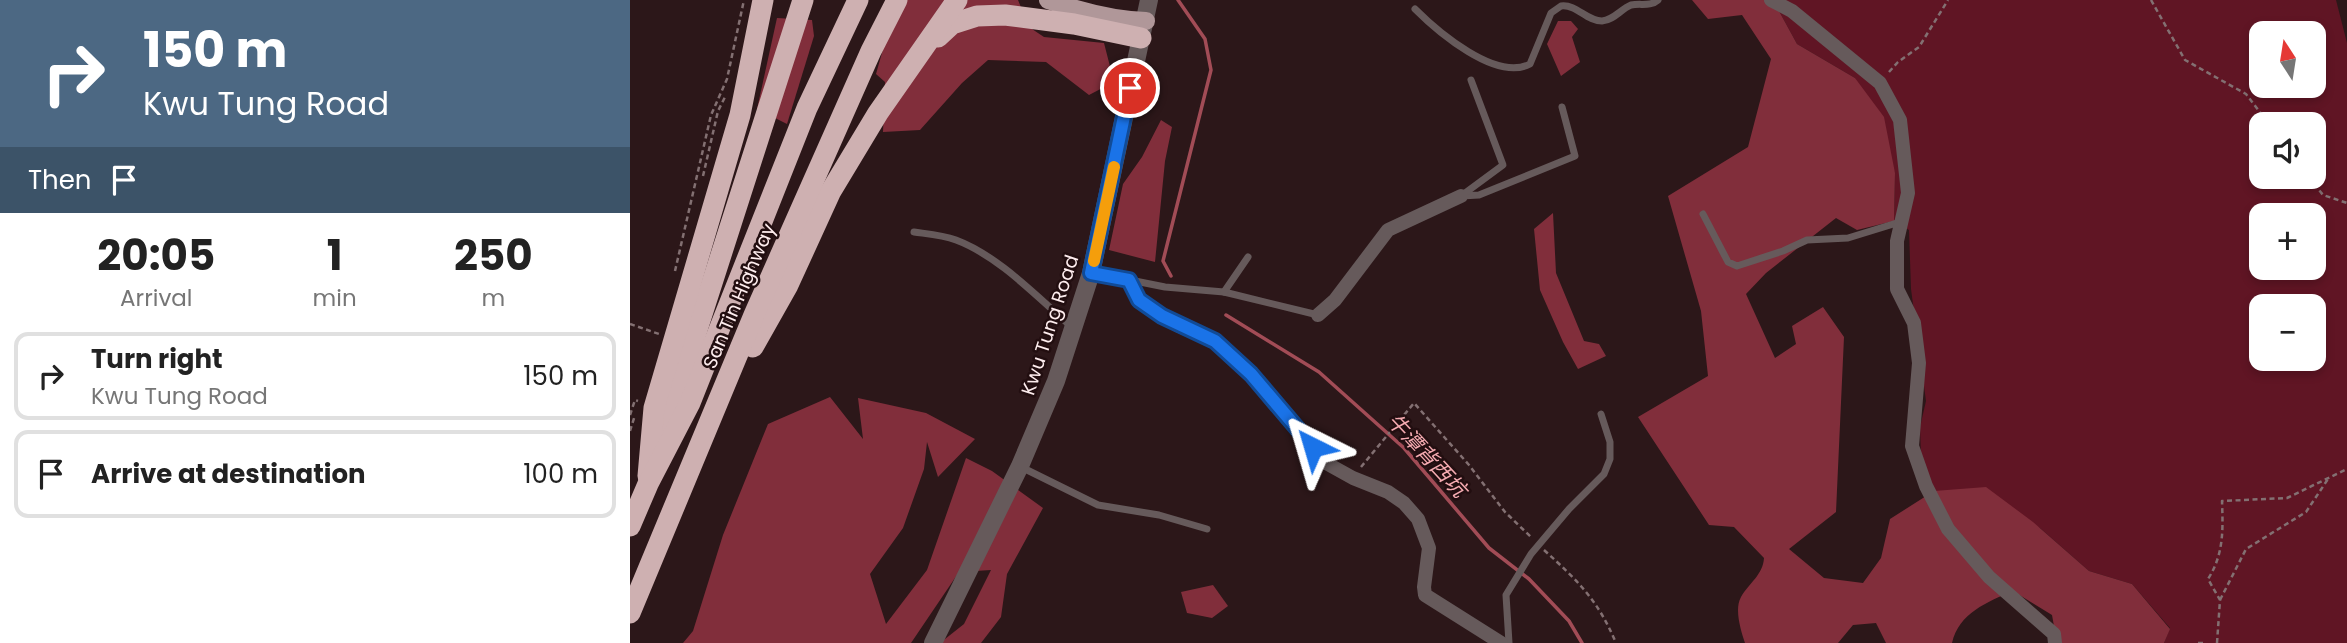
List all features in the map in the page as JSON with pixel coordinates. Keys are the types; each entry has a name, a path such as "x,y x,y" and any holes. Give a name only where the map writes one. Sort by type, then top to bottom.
{"highway":[{"path":"760,137 792,0"},
{"path":"666,452 675,398 803,0"},
{"name":"San Tin Highway","path":"630,526 648,484 690,403 807,108 858,0"},
{"name":"San Tin Highway","path":"630,613 759,303 871,51 897,0"},
{"path":"712,418 788,285 831,191 878,113 957,0"},
{"path":"648,484 654,408 749,81 757,6"},
{"path":"922,51 952,24 976,16 1005,15 1143,29"}],"main road":[{"path":"1048,0 1143,29"}],"street":[{"name":"Kwu Tung Road","path":"933,643 1020,466 1056,381 1091,273 1149,0"},
{"path":"1771,0 1791,11 1880,83 1900,120 1908,193 1897,241 1896,289 1914,323 1919,363 1912,446 1926,486 1948,529 1989,577 2054,634 2055,643"},
{"path":"1318,315 1335,300 1388,230 1461,196"},
{"path":"1091,273 1129,280 1139,300 1177,325 1215,341 1251,374 1326,463 1353,478 1388,492 1404,503 1418,519 1429,548 1425,595 1501,643"}],"lane":[{"path":"1415,9 1461,49 1498,65 1518,67 1530,64 1551,13 1561,6 1568,5 1592,19 1605,21 1630,6 1652,4 1658,0"},
{"path":"1461,196 1503,165 1471,80"},
{"path":"1461,196 1479,195 1575,156 1562,107"},
{"path":"1703,215 1728,262 1737,266 1807,240 1848,238 1903,221"},
{"path":"914,232 939,234 985,255 1073,328"},
{"path":"1224,292 1248,257"},
{"path":"1129,280 1165,287 1224,292 1318,315"},
{"path":"1508,643 1506,595 1531,554 1569,509 1604,474 1610,458 1610,442 1601,414"},
{"path":"1020,466 1098,505 1159,515 1207,529"}],"path":[{"path":"695,212 676,278 710,115 727,79 744,0"},
{"path":"1880,83 1898,62 1919,47 1948,0"},
{"path":"2151,0 2185,61 2246,94 2260,112"},
{"path":"732,82 757,6"},
{"path":"701,185 718,111 729,91"},
{"path":"2318,189 2323,195 2347,203"},
{"path":"630,324 659,334"},
{"path":"630,431 640,402"},
{"path":"1370,454 1414,403 1469,465 1505,512 1584,587 1609,626 1616,643"},
{"path":"2220,600 2208,579 2215,568 2223,544 2222,501 2287,498 2347,469"},
{"path":"2217,643 2220,600 2246,549 2306,512 2329,477"},
{"path":"2198,643 2204,643"}],"shaded area":[{"path":"907,0 1018,0 1029,27 1044,37 1104,43 1114,82 1089,95 1046,62 988,60 962,83 920,130 883,132 885,82 876,74 885,42"},
{"path":"1692,0 1773,0 1797,44 1855,78 1884,117 1895,173 1894,221 1857,230 1836,218 1766,273 1746,294 1775,358 1796,344 1792,326 1823,307 1844,337 1836,512 1789,549 1824,578 1863,583 1881,558 1890,519 1934,491 1986,487 2033,522 2089,571 2132,584 2170,629 2164,643 2057,643 2052,615 2013,591 1975,610 1961,624 1952,643 1886,643 1876,623 1853,625 1838,643 1745,643 1739,620 1739,602 1758,574 1764,558 1734,527 1709,525 1638,417 1708,376 1701,311 1668,196 1748,147 1771,59 1742,15 1708,19"},
{"path":"1773,0 2336,0 2347,43 2347,643 2164,643 2170,628 2132,584 2089,571 2040,528 1934,491 1921,458 1920,427 1926,401 1911,289 1909,230 1894,221 1895,173 1855,78 1797,44"},
{"path":"777,18 812,20 814,36 787,124 757,109"},
{"path":"1558,21 1571,21 1578,29 1572,37 1580,62 1561,76 1547,44"},
{"path":"1161,120 1172,127 1165,161 1155,262 1109,250 1123,184 1142,157"},
{"path":"1553,213 1556,273 1584,341 1599,344 1606,356 1578,369 1540,290 1534,229"},
{"path":"830,397 863,439 858,398 926,413 975,439 938,477 927,442 924,469 903,528 870,574 886,624 927,570 966,458 992,471 1043,508 1007,574 1001,617 981,643 940,643 964,624 991,570 959,572 911,643 683,643 693,631 723,535 768,424"},
{"path":"1213,585 1228,606 1212,618 1187,613 1181,592"}],"waterway":[{"path":"1171,276 1163,261 1211,70 1205,39 1178,0"},
{"name":"牛潭背西坑","path":"1226,315 1319,372 1404,448 1489,548 1529,579 1569,621 1582,643"}],"slow traffic":[{"path":"1094,261 1114,167"}],"route":[{"path":"1130,88 1091,273 1129,280 1139,300 1177,325 1215,341 1251,374 1313,447"}]}
